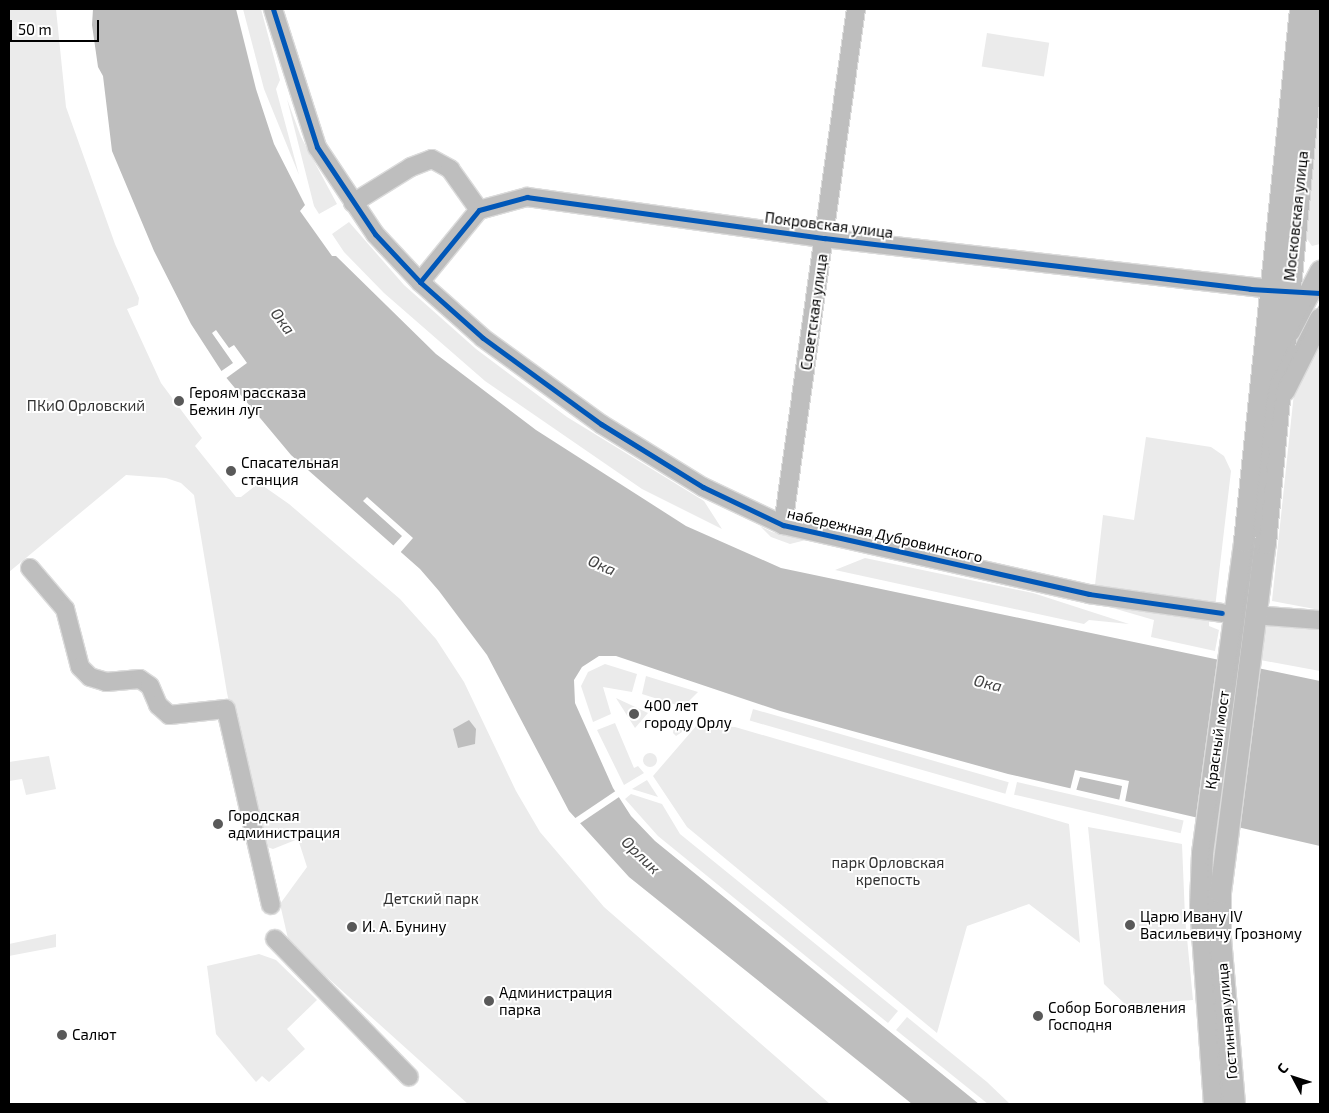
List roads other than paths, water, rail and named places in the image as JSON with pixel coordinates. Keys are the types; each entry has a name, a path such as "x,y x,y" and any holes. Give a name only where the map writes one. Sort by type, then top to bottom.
{"main road":[{"name":"Московская улица","path":"1297,291 1300,9"},
{"name":"Московская улица","path":"1255,542 1260,390 1297,291 1317,9"},
{"path":"1260,390 1284,338 1297,291 1320,271"},
{"path":"1280,400 1320,318"},
{"path":"1255,542 1280,400 1284,338"},
{"name":"Красный мост","path":"1211,939 1223,856 1255,542"},
{"path":"1211,939 1214,1104"},
{"name":"Гостинная улица","path":"1211,939 1234,1104"}],"street":[{"name":"набережная Дубровинского","path":"274,9 317,147 375,234 420,282 483,338 581,411 703,487 783,525 1089,594 1222,613"},
{"name":"Советская улица","path":"783,525 856,9"},
{"path":"353,203 411,167 432,159 450,169 479,210 420,282"},
{"name":"Покровская улица","path":"479,210 527,197 824,238 1297,291"},
{"path":"30,568 65,609 80,667 90,677 106,682 140,679 150,686 158,705 169,715 226,709 271,905"},
{"path":"1266,616 1320,620"},
{"path":"275,939 409,1077"}],"water":[{"path":"93,9 236,9 256,89 274,144 305,205 300,211 332,256 336,256 436,354 536,430 686,526 781,568 1320,681 1320,846 1008,774 780,711 616,656 599,656 582,667 574,680 575,703 613,788 631,816 655,841 979,1104 912,1104 629,877 569,811 487,655 439,591 420,569 291,455 224,375 191,324 154,251 112,151 103,76 98,67 92,25"},
{"path":"469,720 476,729 475,744 458,748 453,729"}],"tram line":[{"path":"1221,1104 1207,912 1208,855 1252,542 1266,404 1270,382 1320,285"},
{"path":"1271,427 1277,387 1320,303"},
{"path":"1257,559 1269,447"}],"place":[{"name":"Героям рассказа Бежин луг","path":"179,401"},
{"name":"Спасательная станция","path":"231,471"},
{"name":"400 лет городу Орлу","path":"634,714"},
{"name":"Городская администрация","path":"218,824"},
{"name":"Царю Ивану IV Васильевичу Грозному","path":"1130,925"},
{"name":"И. А. Бунину","path":"352,927"},
{"name":"Администрация парка","path":"489,1001"},
{"name":"Собор Богоявления Господня","path":"1038,1016"},
{"name":"Салют","path":"62,1035"}],"water label":[{"name":"Ока","path":"283,321"},
{"name":"Ока","path":"602,565"},
{"name":"Ока","path":"988,683"},
{"name":"Орлик","path":"641,855"}],"park label":[{"name":"ПКиО Орловский","path":"86,406"},
{"name":"парк Орловская крепость","path":"888,870"},
{"name":"Детский парк","path":"431,899"}]}
